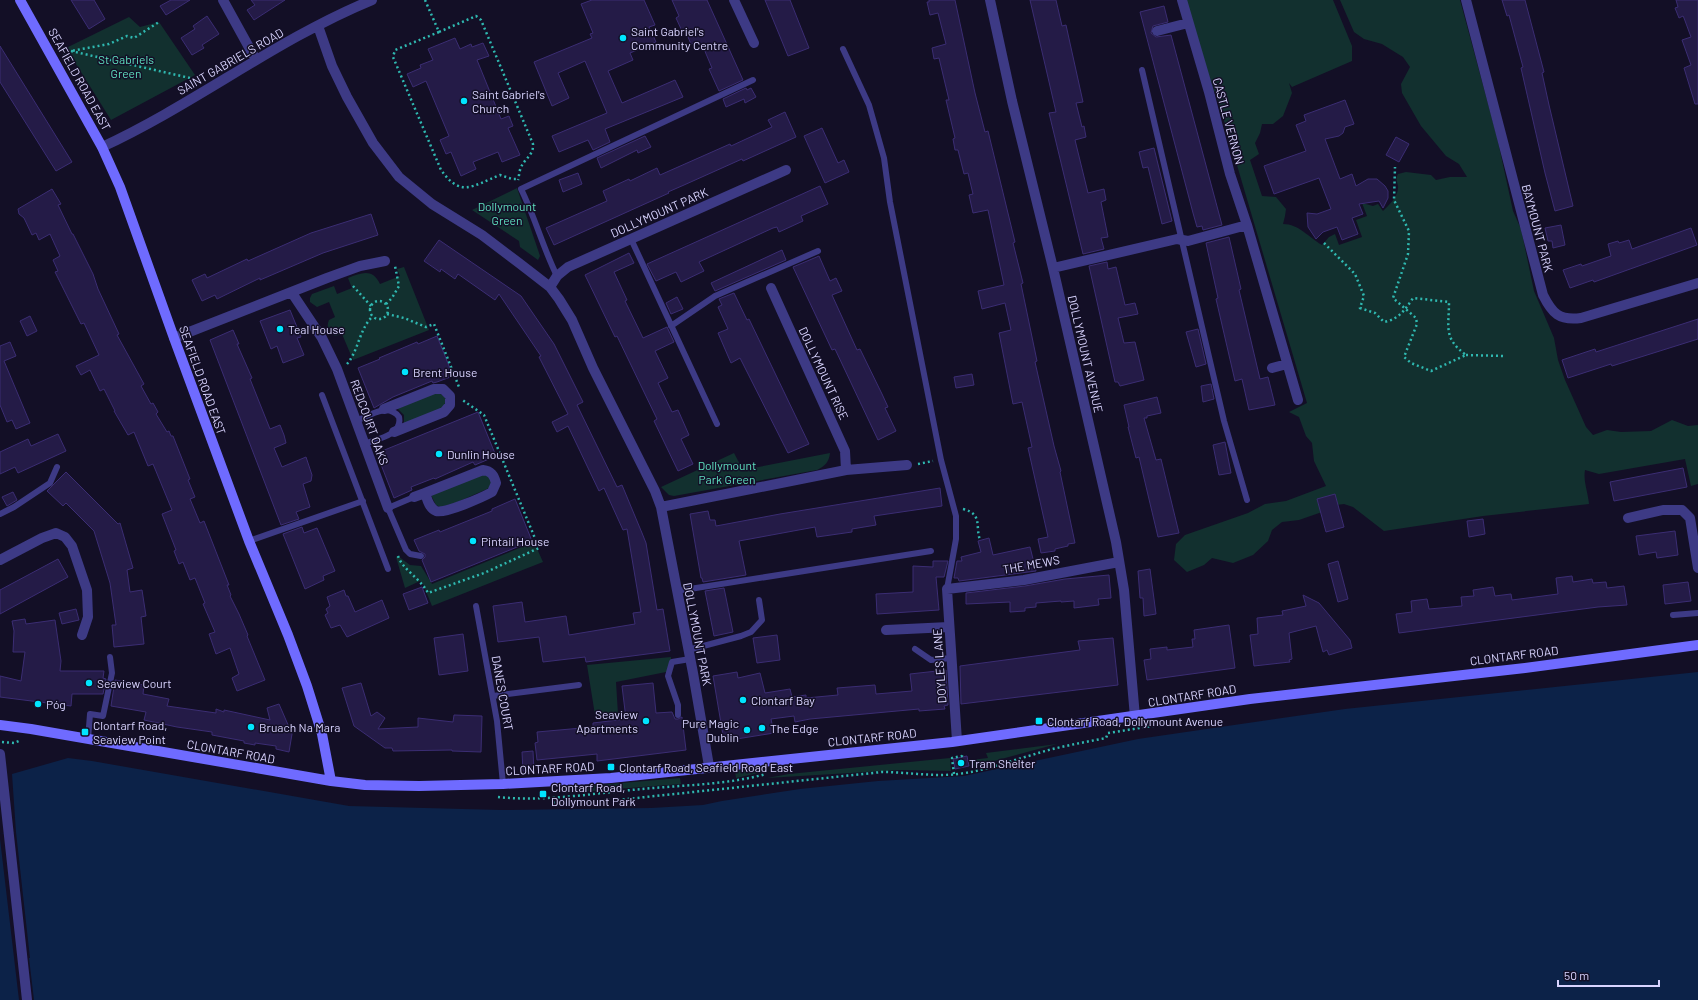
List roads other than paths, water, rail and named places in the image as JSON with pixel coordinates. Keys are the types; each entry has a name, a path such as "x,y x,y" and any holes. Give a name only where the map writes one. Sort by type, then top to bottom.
{"main road":[{"name":"SEAFIELD ROAD EAST","path":"20,0 55,60 102,147 120,186 249,541 288,635 307,686 322,734 331,781"},
{"name":"CLONTARF ROAD","path":"0,725 32,729 88,740 331,781 381,785 503,784 585,780 957,741 1250,700 1698,646"}],"street":[{"path":"223,0 256,60"},
{"name":"SAINT GABRIELS ROAD","path":"102,147 200,94 256,60 349,9 372,0"},
{"path":"734,0 754,42"},
{"name":"DOLLYMOUNT AVENUE","path":"990,0 1012,101 1053,268 1119,562 1124,590 1133,700 1136,717"},
{"name":"CASTLE VERNON","path":"1182,0 1209,92 1230,174 1247,225 1298,400"},
{"name":"BAYMOUNT PARK","path":"1466,0 1543,295 1550,309 1560,317 1570,320 1698,283"},
{"path":"1157,30 1188,23"},
{"name":"DOLLYMOUNT PARK","path":"318,26 332,66 347,97 373,143 399,177 432,204 482,235 550,287 572,320 593,368 655,491 661,507 709,766"},
{"name":"DOLLYMOUNT PARK","path":"550,287 557,276 568,267 786,170"},
{"path":"1053,268 1177,238 1188,241 1247,225"},
{"path":"174,338 360,266 384,261"},
{"name":"DOLLYMOUNT RISE","path":"771,288 845,451 846,470"},
{"name":"REDCOURT OAKS","path":"292,293 322,338 337,369 388,508"},
{"path":"1272,368 1288,364"},
{"path":"384,409 434,389 443,389 451,395 450,405 444,412 394,432"},
{"path":"661,507 846,470 908,465"},
{"path":"414,497 483,470 492,473 496,483 495,488 488,494 441,512 432,508 425,493"},
{"path":"1628,518 1663,510 1682,510 1690,518 1698,568"},
{"path":"0,560 42,538 56,533 65,537 72,546 87,590 88,617 82,635"},
{"name":"THE MEWS","path":"947,590 1024,580 1119,562"},
{"name":"DOYLES LANE","path":"947,590 957,741"},
{"path":"886,630 949,627"},
{"path":"0,754 27,1000"}],"lane":[{"path":"843,49 869,105 884,158 890,202 941,460 956,516 956,539 947,590"},
{"path":"1142,70 1183,240 1224,421 1247,500"},
{"path":"557,276 549,260 529,206 521,189 753,80"},
{"path":"631,239 717,424"},
{"path":"671,326 715,296 818,251"},
{"path":"322,394 388,569"},
{"path":"356,421 384,409 392,411 399,417 399,425 394,432 364,444"},
{"path":"0,514 14,507 50,483 57,467"},
{"path":"388,508 414,497"},
{"path":"249,541 363,501"},
{"name":"REDCOURT OAKS","path":"388,508 406,550 410,554 421,556"},
{"path":"677,591 931,551"},
{"path":"678,715 678,705 668,676 672,662 689,654 751,632 762,620 759,600"},
{"name":"DANES COURT","path":"476,606 498,727 503,784"},
{"path":"1673,615 1698,613"},
{"path":"915,649 931,660 951,658"},
{"path":"88,740 90,714 103,716 112,673 110,657"},
{"path":"493,696 579,685"}],"water":[{"path":"1698,672 1698,1000 0,1000 0,834 16,832 12,774 68,758 349,806 501,810 651,808 703,805 800,789 878,781 964,776 1138,739 1345,709"}],"place":[{"name":"Saint Gabriel's Community Centre","path":"623,38"},
{"name":"Saint Gabriel's Church","path":"464,101"},
{"name":"Teal House","path":"280,329"},
{"name":"Brent House","path":"405,372"},
{"name":"Dunlin House","path":"439,454"},
{"name":"Pintail House","path":"473,541"},
{"name":"Seaview Court","path":"89,683"},
{"name":"Clontarf Bay","path":"743,700"},
{"name":"Póg","path":"38,704"},
{"name":"Seaview Apartments","path":"646,721"},
{"name":"Clontarf Road, Dollymount Avenue","path":"1039,721"},
{"name":"Bruach Na Mara","path":"251,727"},
{"name":"The Edge","path":"762,728"},
{"name":"Pure Magic Dublin","path":"747,730"},
{"name":"Clontarf Road, Seaview Point","path":"85,732"},
{"name":"Tram Shelter","path":"961,763"},
{"name":"Clontarf Road, Seafield Road East","path":"611,767"},
{"name":"Clontarf Road, Dollymount Park","path":"543,794"}],"park label":[{"name":"St Gabriels Green","path":"126,66"},
{"name":"Dollymount Green","path":"507,213"},
{"name":"Dollymount Park Green","path":"727,472"}]}
